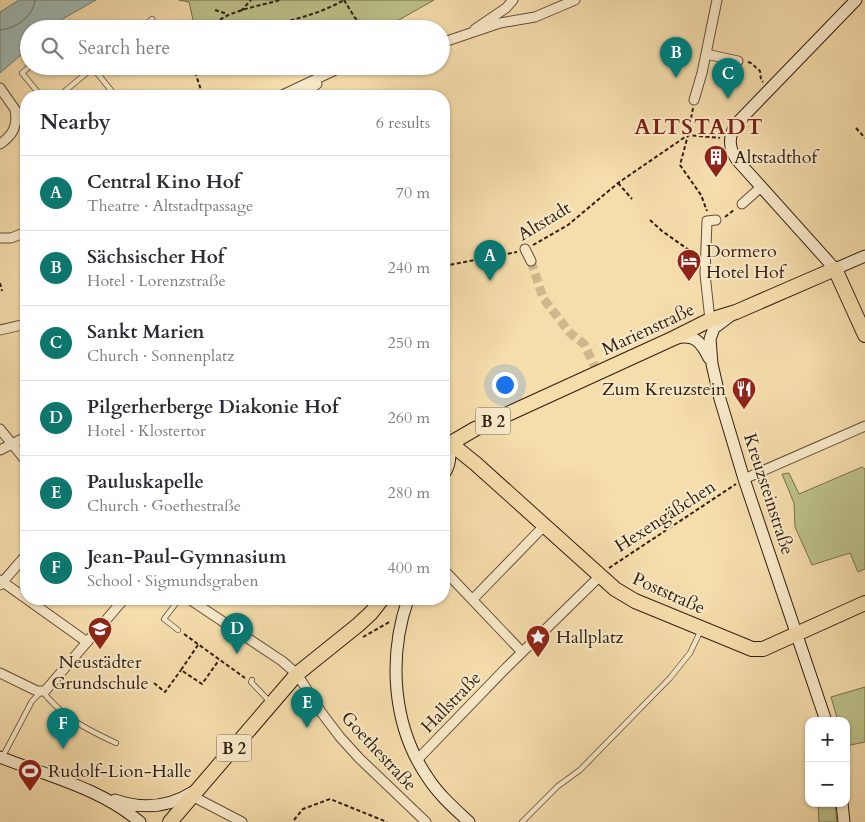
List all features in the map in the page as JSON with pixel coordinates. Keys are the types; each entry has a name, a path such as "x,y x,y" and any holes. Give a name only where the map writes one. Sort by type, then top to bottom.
{"main road":[{"name":"Marienstraße","path":"450,441 596,370 712,324 835,269"},
{"path":"835,269 865,335"},
{"name":"Poststraße","path":"450,446 476,464 615,589 635,601 755,650 763,649 865,603"},
{"name":"B 2","path":"170,822 296,674 358,625 377,605"}],"street":[{"path":"464,36 506,8 513,0"},
{"path":"450,40 500,22 535,17 575,0"},
{"path":"694,100 717,0"},
{"path":"835,269 747,171 734,154 730,146 730,139 736,124 856,0"},
{"path":"706,54 738,61"},
{"path":"293,90 325,75"},
{"path":"309,90 331,75"},
{"path":"0,88 20,116"},
{"path":"0,144 11,135 16,126 15,110"},
{"path":"740,205 761,187"},
{"name":"Kreuzsteinstraße","path":"711,221 705,274 712,324 710,338 712,364 720,399 744,479 824,715"},
{"path":"0,238 11,238 20,234"},
{"path":"525,249 530,261"},
{"name":"Marienstraße","path":"835,269 865,256"},
{"path":"674,338 691,337 712,324"},
{"path":"0,330 20,325"},
{"name":"Kreuzsteinstraße","path":"691,337 702,345 712,364"},
{"path":"744,479 865,426"},
{"path":"0,429 20,454"},
{"path":"0,450 20,441"},
{"path":"473,599 544,526"},
{"path":"20,561 1,582 20,595"},
{"path":"450,576 522,652 600,576"},
{"path":"34,605 87,642"},
{"path":"0,673 42,691 119,605"},
{"name":"Goethestraße","path":"198,605 282,661 296,674 340,737 359,758 426,822"},
{"path":"406,605 399,632 396,670 396,693 403,726 417,760 428,778 447,801 469,822"},
{"name":"Hallstraße","path":"417,760 522,652"},
{"path":"1,757 122,803 156,806 196,793 242,822"},
{"path":"98,794 125,810 140,822"},
{"path":"842,807 844,822"}],"lane":[{"path":"24,75 36,90"},
{"path":"66,90 84,75"},
{"path":"100,75 111,90"},
{"path":"175,605 164,619 178,630"},
{"path":"522,822 558,786 580,770 670,678 690,653 702,628"},
{"path":"252,681 272,704"},
{"path":"1,757 32,701 42,691 54,706 72,721 116,743"}],"path":[{"path":"241,11 251,0"},
{"path":"220,20 228,15 280,0"},
{"path":"288,20 304,18 344,0 357,20"},
{"path":"215,10 228,15"},
{"path":"751,63 760,71 761,80"},
{"path":"196,75 201,90"},
{"path":"694,100 688,135 680,164 701,195 711,221 728,215 740,205"},
{"path":"856,128 865,138"},
{"path":"688,135 730,139"},
{"name":"Altstadt","path":"450,265 490,258 525,249 568,225 618,183 688,135"},
{"path":"618,183 632,199"},
{"path":"650,220 705,262"},
{"path":"0,283 2,291"},
{"name":"Hexengäßchen","path":"600,576 614,564 744,479"},
{"path":"178,630 252,681"},
{"path":"154,683 165,692 198,645"},
{"path":"181,670 202,684 220,660"},
{"path":"294,820 303,809 330,799 386,822"}],"green space":[{"path":"179,0 434,0 399,20 193,20 189,2"},
{"path":"862,467 865,469 865,569 858,572 850,553 812,565 795,527 794,503 782,474 789,473 799,494"},
{"path":"865,687 865,742 850,745 850,717 837,717 831,697"},
{"path":"818,807 835,807 837,822 819,822"}],"water":[{"path":"19,0 96,0 61,20 20,20 20,56 0,73 0,12"}],"tunnel":[{"path":"531,261 543,298 570,333 584,344 595,367"}],"place":[{"name":"Sächsischer Hof","path":"676,78"},
{"name":"Sankt Marien","path":"728,99"},
{"name":"Altstadthof","path":"716,178"},
{"name":"Central Kino Hof","path":"490,281"},
{"name":"Dormero Hotel Hof","path":"689,282"},
{"name":"Zum Kreuzstein","path":"744,410"},
{"name":"Neustädter Grundschule","path":"100,650"},
{"name":"Pilgerherberge Diakonie Hof","path":"237,654"},
{"name":"Hallplatz","path":"538,658"},
{"name":"Pauluskapelle","path":"307,728"},
{"name":"Jean-Paul-Gymnasium","path":"63,749"},
{"name":"Rudolf-Lion-Halle","path":"30,792"}],"district":[{"name":"ALTSTADT","path":"699,126"}]}
